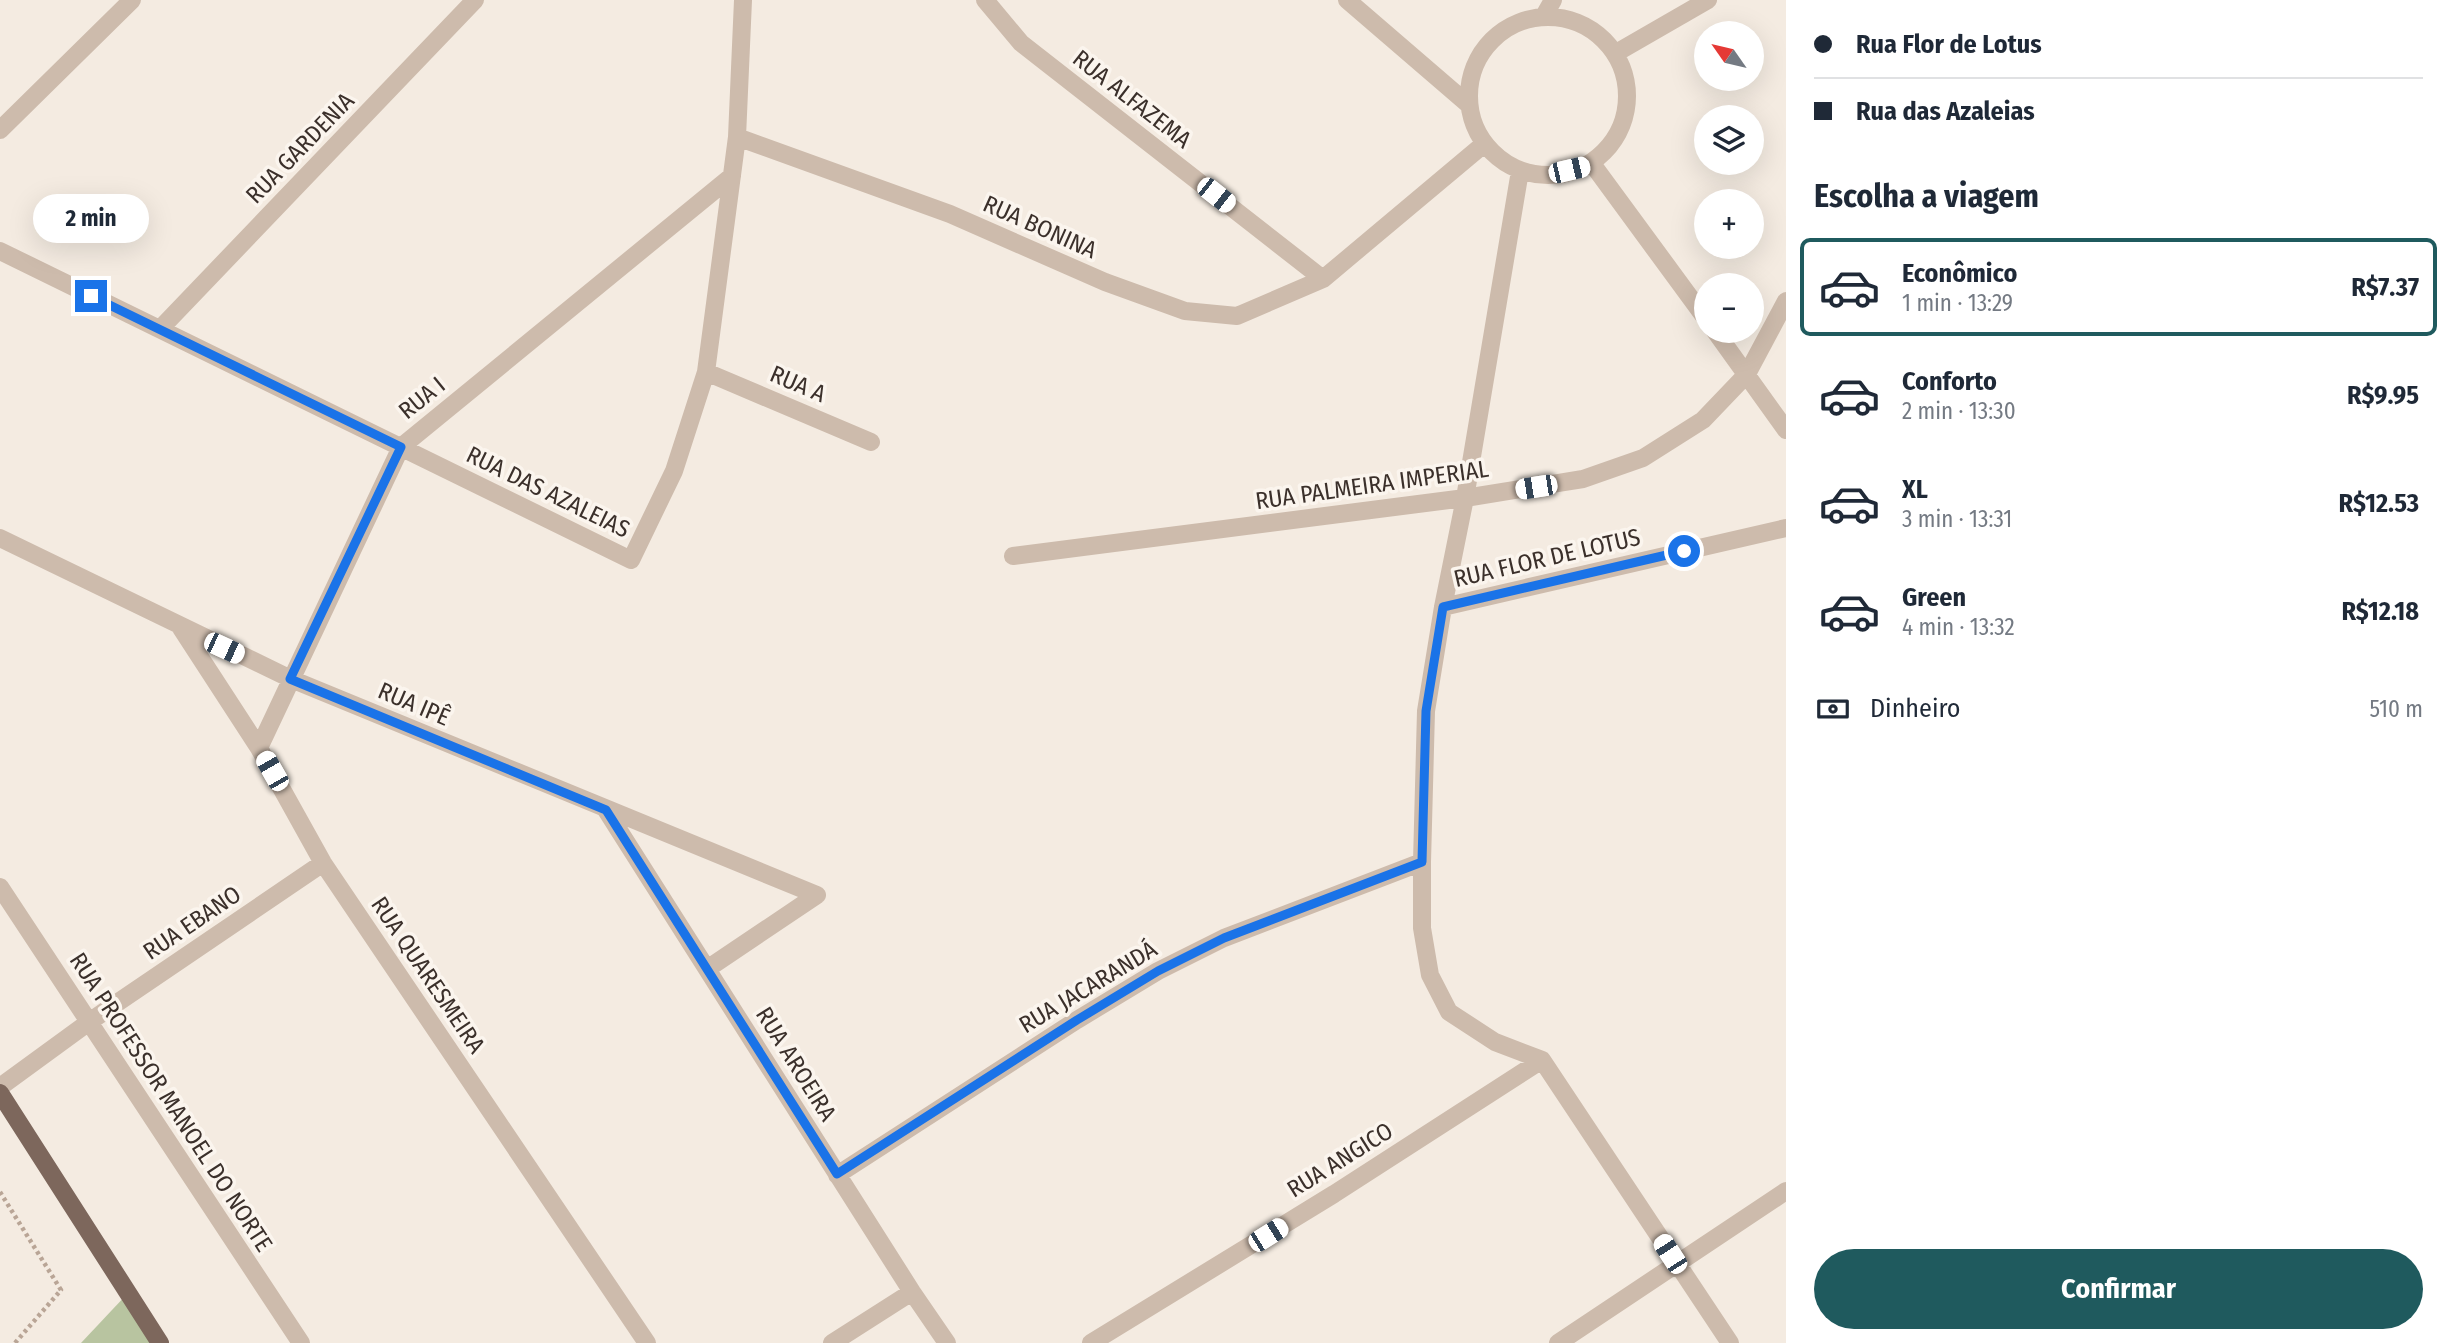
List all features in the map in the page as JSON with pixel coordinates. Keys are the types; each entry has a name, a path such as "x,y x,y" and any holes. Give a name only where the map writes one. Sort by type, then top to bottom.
{"main road":[{"path":"0,1093 160,1343"}],"street":[{"path":"0,130 132,0"},
{"name":"RUA GARDENIA","path":"160,330 475,0"},
{"name":"RUA DAS AZALEIAS","path":"0,251 631,560 674,471 706,372 737,137 743,0"},
{"name":"RUA ALFAZEMA","path":"985,0 1021,43 1324,279"},
{"path":"1347,0 1469,105"},
{"path":"1544,16 1553,0"},
{"path":"1616,53 1708,0"},
{"path":"1544,16 1566,18 1585,25 1602,37 1616,53 1626,75 1628,99 1623,123 1612,144 1593,165 1545,176 1520,170 1500,160 1484,144 1474,125 1469,105 1471,79 1480,55 1488,45 1497,35 1519,22 1544,16"},
{"name":"RUA BONINA","path":"737,137 950,214 1105,282 1185,311 1237,316 1324,279 1484,144"},
{"path":"1593,165 1694,303"},
{"path":"1520,170 1426,711 1422,928 1430,975 1449,1012 1495,1042 1542,1060 1730,1343"},
{"name":"RUA I","path":"258,748 401,447 732,176"},
{"name":"RUA PALMEIRA IMPERIAL","path":"1013,556 1465,498 1583,479 1643,458 1703,420 1747,374 1786,301"},
{"path":"1724,343 1786,430"},
{"name":"RUA A","path":"706,372 871,442"},
{"name":"RUA FLOR DE LOTUS","path":"1443,607 1786,528"},
{"name":"RUA IPÊ","path":"0,538 290,679 817,895 707,969"},
{"name":"RUA QUARESMEIRA","path":"180,627 258,748 323,863 647,1343"},
{"name":"RUA AROEIRA","path":"606,810 947,1343"},
{"name":"RUA JACARANDÁ","path":"837,1174 1158,971 1224,938 1422,862"},
{"name":"RUA EBANO","path":"0,1087 89,1022 323,863"},
{"name":"RUA PROFESSOR MANOEL DO NORTE","path":"0,887 301,1343"},
{"name":"RUA ANGICO","path":"1091,1343 1334,1194 1542,1060"},
{"path":"1558,1343 1786,1191"},
{"path":"832,1343 912,1292"}],"path":[{"path":"0,1192 61,1290 15,1343"}],"green space":[{"path":"128,1293 161,1343 81,1343"}],"route":[{"path":"91,296 401,447 290,679 606,810 837,1174 1158,971 1224,938 1422,862 1426,711 1443,607 1684,551"}]}
